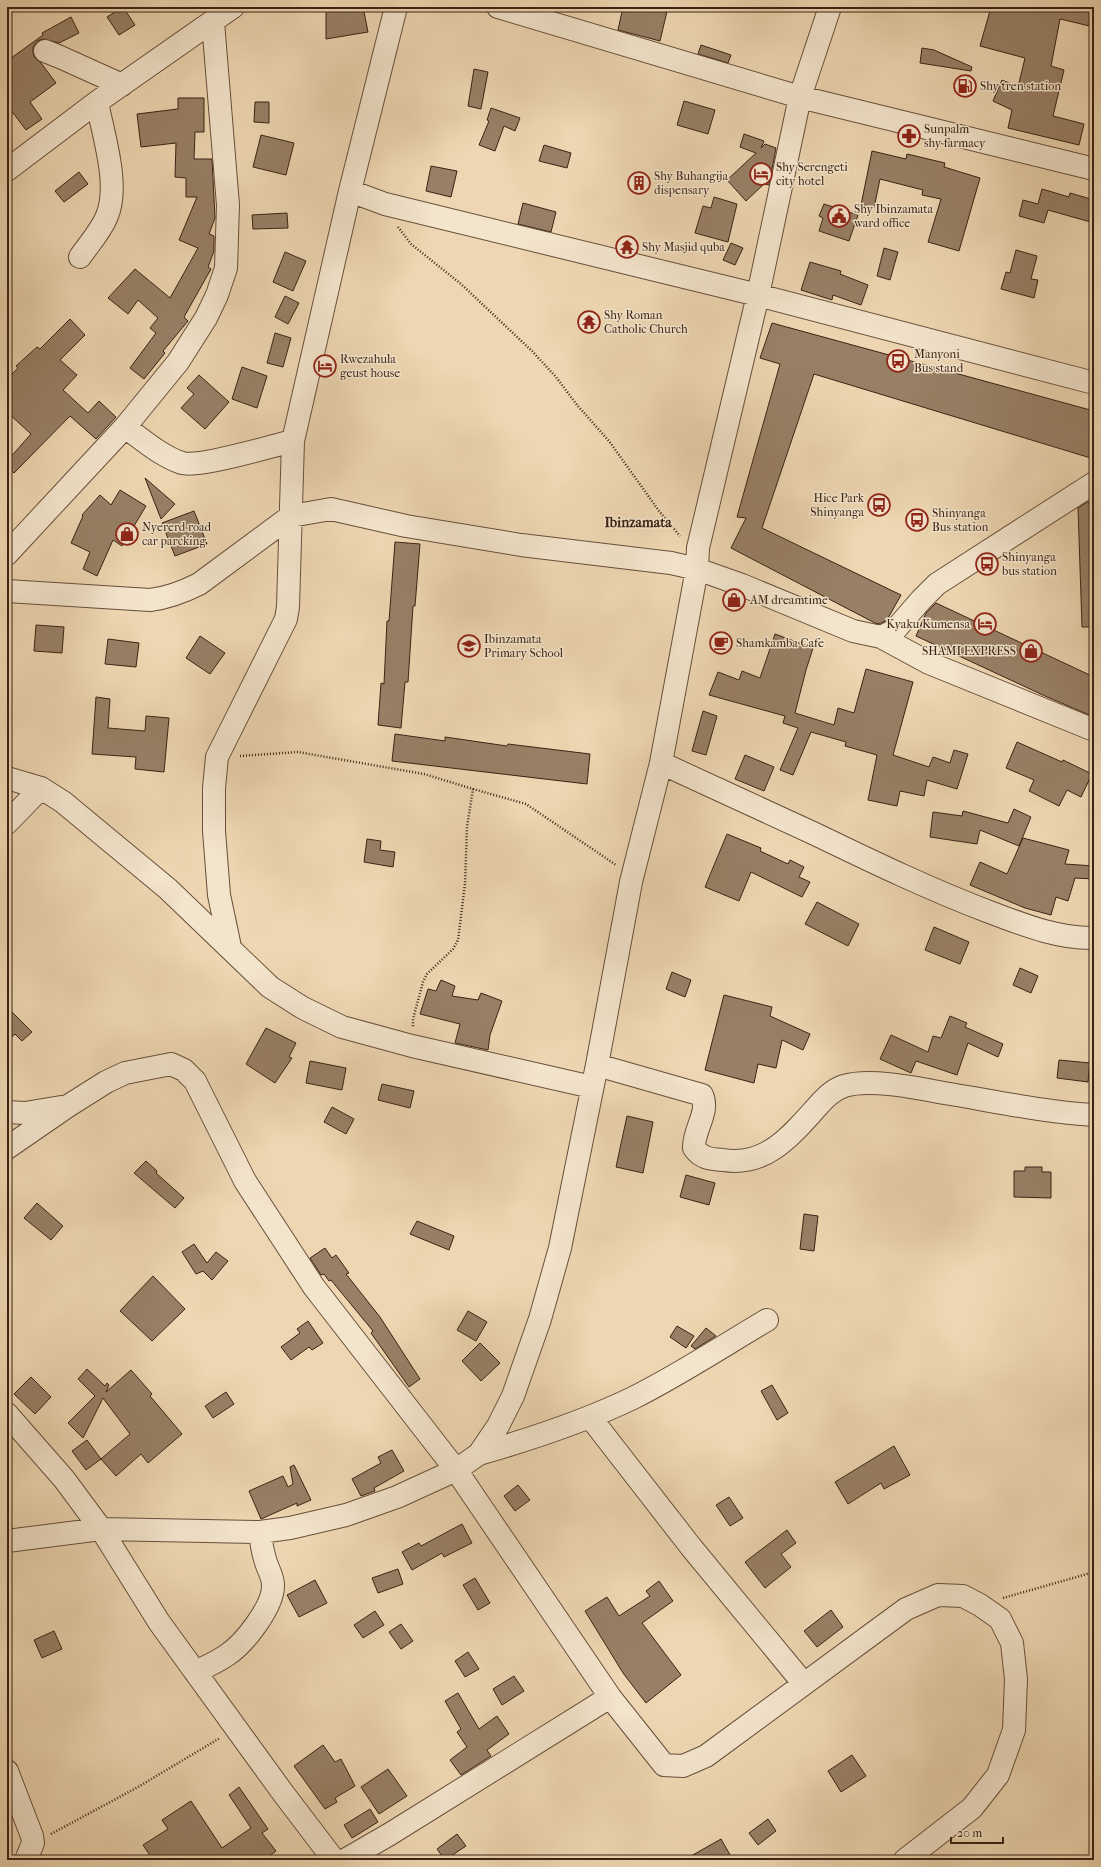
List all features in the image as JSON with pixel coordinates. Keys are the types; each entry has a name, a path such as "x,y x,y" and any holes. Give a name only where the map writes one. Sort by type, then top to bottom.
{"street":[{"path":"7,170 97,102 233,7"},
{"path":"230,947 219,895 214,830 214,788 218,757 286,619 288,607 293,441 350,191 396,7"},
{"path":"498,7 800,97 1094,169"},
{"path":"479,1454 498,1426 513,1396 540,1320 560,1248 597,1065 631,882 661,764 697,562 758,295 800,97 830,7"},
{"path":"7,554 125,427 182,356 206,318 217,295 226,268 228,205 213,22"},
{"path":"45,51 122,85"},
{"path":"80,257 108,215 111,196 110,170 97,102"},
{"path":"350,191 385,204 758,295 1094,383"},
{"path":"125,427 176,461 189,464 293,441"},
{"path":"881,637 895,630 937,584 1094,483"},
{"path":"7,590 150,600 162,598 183,592 199,584 291,516 331,509 406,526 521,545 671,563 697,562 742,585 852,631 881,637 929,663 1094,730"},
{"path":"661,764 967,904 1032,928 1084,938 1094,938"},
{"path":"7,778 41,788 63,802 168,889 270,987 303,1008 342,1027 412,1046 592,1087"},
{"path":"7,823 41,788"},
{"path":"7,1148 68,1106 106,1082 125,1073 171,1064 184,1070 195,1081 245,1180 314,1287 456,1470 610,1697 664,1765 683,1766 706,1756 906,1609 938,1595 963,1596 980,1605 1000,1619 1012,1643 1016,1679 1014,1730 998,1775 972,1808 905,1860"},
{"path":"597,1065 702,1095 705,1106 694,1141 694,1148 703,1157 730,1162 752,1160 771,1151 804,1121 830,1093 844,1086 864,1083 912,1087 1062,1113 1094,1115"},
{"path":"7,1112 25,1113 68,1106"},
{"path":"7,1541 101,1529 260,1532 290,1528 346,1515 397,1497 456,1470 479,1454 557,1430 633,1398 679,1373 767,1320"},
{"path":"7,1414 64,1479 101,1529 159,1622 334,1860"},
{"path":"590,1417 691,1547 804,1684"},
{"path":"195,1672 228,1654 241,1643 262,1616 270,1602 273,1592 273,1582 265,1560 260,1532"},
{"path":"345,1860 390,1834 610,1697"},
{"path":"7,1771 28,1824 30,1852"}],"path":[{"path":"385,204 402,235 410,244 461,284 532,351 556,377 577,405 609,441 697,562"},
{"path":"218,757 298,752 424,774 526,804 618,866 631,882"},
{"path":"412,1046 413,1019 423,982 433,967 453,949 458,940 465,884 467,827 474,789"},
{"path":"980,1605 1094,1572"},
{"path":"30,1852 236,1728"}],"building":[{"path":"123,7 135,25 119,35 107,17"},
{"path":"326,7 363,7 368,32 326,39"},
{"path":"623,7 668,7 660,41 618,30"},
{"path":"991,7 1094,7 1094,27 1060,19 1051,66 1064,70 1053,116 1084,124 1079,145 1008,128 1012,110 993,101 1002,80 1018,87 1025,58 980,46"},
{"path":"71,17 79,33 59,43 43,39 37,41 33,47 35,58 41,63 56,83 30,102 42,119 26,130 7,105 7,61 43,35 42,33"},
{"path":"701,45 731,55 728,63 698,54"},
{"path":"922,48 934,50 972,67 971,71 920,63"},
{"path":"474,69 488,72 481,109 468,106"},
{"path":"178,98 204,98 204,132 195,132 194,159 212,159 215,218 209,234 214,236 214,251 208,267 211,269 184,317 188,321 163,351 165,353 144,379 130,368 156,333 150,328 158,318 138,300 128,314 108,298 135,269 170,298 198,248 179,240 197,197 186,197 186,178 175,177 176,143 141,147 137,114 178,109"},
{"path":"684,101 715,110 708,134 677,125"},
{"path":"255,102 269,102 269,123 254,122"},
{"path":"491,108 520,118 515,131 504,126 495,151 479,145 489,121 487,120"},
{"path":"744,134 764,141 761,148 765,144 776,148 769,185 764,184 746,201 727,180 756,153 740,147"},
{"path":"261,135 294,143 286,175 253,167"},
{"path":"544,145 571,153 567,168 539,161"},
{"path":"872,151 906,159 907,154 945,163 944,167 980,178 959,251 928,242 941,199 922,195 923,190 880,179 874,208 861,205"},
{"path":"431,166 457,171 451,197 426,191"},
{"path":"79,172 88,184 64,202 55,191"},
{"path":"1042,189 1069,197 1070,193 1094,200 1094,223 1048,210 1044,223 1019,216 1023,200 1038,204"},
{"path":"714,197 737,204 728,242 695,233 703,206 711,208"},
{"path":"523,203 556,212 551,232 518,224"},
{"path":"824,204 858,215 849,241 819,231 823,218 819,216"},
{"path":"287,213 288,228 253,229 252,215"},
{"path":"731,243 743,248 735,265 723,260"},
{"path":"884,248 898,252 890,280 877,276"},
{"path":"1016,250 1037,256 1031,279 1038,280 1034,298 1001,289 1006,272 1010,273"},
{"path":"285,252 306,261 293,291 273,282"},
{"path":"810,262 841,271 840,274 868,285 861,305 833,295 832,300 801,290"},
{"path":"285,296 299,303 288,324 275,317"},
{"path":"70,319 85,335 60,360 77,375 63,390 88,413 99,401 116,417 96,439 70,416 14,473 7,467 7,461 31,434 7,412 7,379 18,368 16,366 37,347 40,349"},
{"path":"772,323 1094,411 1094,459 814,374 762,528 901,595 887,620 879,624 875,623 731,548 746,518 737,517 780,364 760,358"},
{"path":"275,333 291,338 283,367 267,363"},
{"path":"242,367 267,376 257,408 232,399"},
{"path":"199,375 229,402 205,429 181,408 194,394 187,388"},
{"path":"145,478 175,504 161,519"},
{"path":"120,490 146,506 122,546 113,540 97,576 83,569 90,552 71,543 83,516 82,515 100,495 111,505"},
{"path":"1087,502 1094,502 1094,627 1082,627 1078,508"},
{"path":"194,511 207,544 175,556 162,523"},
{"path":"395,542 420,544 415,606 413,606 408,682 405,682 401,728 378,725 381,683 384,684 387,621 389,621"},
{"path":"936,603 1094,677 1094,717 916,636 926,613"},
{"path":"36,625 64,627 62,653 34,651"},
{"path":"775,634 813,648 795,713 834,725 838,708 854,713 866,669 913,682 893,755 929,767 933,757 950,763 954,750 968,754 957,789 927,780 924,796 900,791 897,806 868,800 877,755 845,746 846,742 811,732 793,775 780,770 798,728 783,723 785,716 709,695 718,672 739,680 742,671 760,678"},
{"path":"200,636 225,653 210,674 186,658"},
{"path":"108,639 139,643 136,667 105,664"},
{"path":"96,697 110,699 108,728 145,731 146,716 169,718 164,772 135,769 136,757 92,754"},
{"path":"703,711 717,716 706,755 692,751"},
{"path":"395,734 445,741 445,737 507,746 508,744 590,754 587,784 392,761"},
{"path":"1017,742 1062,762 1063,760 1092,774 1081,797 1067,790 1059,806 1029,791 1034,780 1006,768"},
{"path":"745,755 774,767 764,791 735,779"},
{"path":"1014,809 1031,817 1019,846 980,830 977,844 930,837 933,812 962,816 963,811 1008,823"},
{"path":"727,834 761,848 760,851 788,864 790,860 804,867 799,877 810,882 802,897 751,872 739,901 705,887"},
{"path":"1023,838 1069,850 1065,864 1094,866 1094,879 1075,878 1068,901 1056,897 1051,915 1025,908 970,885 980,862 1007,874"},
{"path":"367,839 381,841 380,850 395,852 393,867 364,862"},
{"path":"817,902 859,924 848,946 805,924"},
{"path":"934,927 969,942 960,964 925,950"},
{"path":"1020,968 1038,976 1031,993 1013,985"},
{"path":"672,972 691,980 685,997 666,989"},
{"path":"441,980 455,986 452,996 478,1000 481,993 502,1001 490,1035 488,1050 455,1043 460,1024 420,1014 428,989 436,991"},
{"path":"724,995 772,1007 770,1016 810,1034 803,1050 782,1040 776,1068 758,1064 754,1083 705,1070"},
{"path":"7,1007 32,1032 22,1041 15,1034 7,1042"},
{"path":"950,1016 967,1023 965,1027 1003,1044 998,1057 968,1043 957,1075 916,1061 911,1073 880,1059 891,1035 928,1052 933,1036 941,1038"},
{"path":"266,1028 296,1043 289,1057 292,1058 275,1083 246,1064"},
{"path":"1059,1060 1090,1063 1088,1082 1057,1078"},
{"path":"310,1061 346,1068 342,1090 306,1083"},
{"path":"382,1084 414,1091 410,1108 378,1100"},
{"path":"332,1107 354,1119 346,1134 324,1122"},
{"path":"627,1116 653,1122 643,1173 616,1167"},
{"path":"146,1161 157,1171 156,1173 184,1198 175,1208 134,1173"},
{"path":"1025,1167 1042,1167 1042,1172 1051,1172 1051,1198 1014,1197 1014,1171 1025,1171"},
{"path":"686,1175 715,1183 709,1205 680,1197"},
{"path":"37,1203 63,1226 51,1240 24,1218"},
{"path":"804,1214 818,1216 814,1251 800,1249"},
{"path":"417,1221 454,1236 449,1250 410,1234"},
{"path":"194,1244 207,1263 216,1252 228,1261 212,1280 203,1271 196,1274 182,1252"},
{"path":"325,1248 332,1258 336,1255 349,1273 346,1274 380,1317 420,1379 409,1387 371,1333 373,1331 331,1280 329,1281 324,1274 321,1275 310,1258"},
{"path":"153,1276 185,1309 152,1341 120,1311"},
{"path":"468,1311 487,1322 476,1341 457,1330"},
{"path":"308,1321 323,1343 312,1350 309,1347 291,1360 281,1347 300,1333 297,1329"},
{"path":"677,1326 694,1336 686,1348 670,1337"},
{"path":"706,1328 716,1336 695,1349 691,1346"},
{"path":"480,1343 500,1363 481,1381 462,1361"},
{"path":"87,1369 105,1386 107,1383 109,1385 106,1392 131,1370 152,1394 150,1396 182,1434 148,1463 141,1454 116,1476 101,1459 130,1434 103,1398 83,1438 68,1423 95,1396 78,1379"},
{"path":"31,1377 51,1397 35,1414 14,1394"},
{"path":"772,1385 788,1413 777,1420 761,1391"},
{"path":"226,1392 234,1404 213,1418 205,1406"},
{"path":"87,1440 101,1459 86,1470 72,1451"},
{"path":"894,1446 910,1475 884,1489 881,1483 848,1504 835,1482"},
{"path":"392,1450 404,1471 374,1488 375,1491 361,1496 352,1479 381,1463 378,1457"},
{"path":"294,1465 311,1500 297,1506 297,1503 261,1519 249,1491 283,1476 288,1487 293,1484 290,1467"},
{"path":"518,1485 530,1500 515,1511 504,1496"},
{"path":"729,1497 743,1518 730,1526 716,1505"},
{"path":"462,1524 472,1543 444,1557 442,1553 412,1570 402,1552 419,1543 421,1546"},
{"path":"787,1530 796,1543 781,1554 791,1567 765,1588 745,1562"},
{"path":"398,1569 403,1584 378,1593 372,1578"},
{"path":"475,1578 490,1603 478,1610 463,1585"},
{"path":"315,1580 327,1603 299,1617 287,1595"},
{"path":"659,1581 673,1601 642,1623 681,1675 646,1703 623,1673 585,1611 607,1597 619,1616 650,1596 646,1591"},
{"path":"831,1610 843,1627 817,1647 804,1631"},
{"path":"375,1611 384,1625 363,1638 354,1625"},
{"path":"401,1624 413,1641 401,1649 389,1632"},
{"path":"54,1631 62,1649 42,1658 34,1640"},
{"path":"468,1652 479,1669 465,1677 455,1661"},
{"path":"514,1676 524,1691 502,1705 493,1689"},
{"path":"458,1693 479,1729 497,1716 509,1734 487,1750 491,1756 461,1775 450,1760 467,1747 457,1732 461,1729 445,1701"},
{"path":"323,1745 335,1762 341,1759 355,1786 335,1798 337,1802 325,1809 294,1766"},
{"path":"852,1755 866,1776 841,1792 828,1771"},
{"path":"388,1769 407,1796 379,1814 361,1787"},
{"path":"239,1787 268,1829 262,1833 276,1851 264,1860 153,1860 143,1845 168,1829 162,1820 191,1801 222,1848 251,1828 229,1795"},
{"path":"370,1809 378,1822 352,1838 344,1825"},
{"path":"768,1819 776,1831 758,1845 749,1833"},
{"path":"457,1834 466,1846 445,1860 437,1849"},
{"path":"721,1839 733,1860 684,1860"}],"place":[{"name":"Shy tren station","path":"965,86"},
{"name":"Sunpalm shy farmacy","path":"909,136"},
{"name":"Shy Serengeti city hotel","path":"761,174"},
{"name":"Shy Buhangija dispensary","path":"639,183"},
{"name":"Shy Ibinzamata ward office","path":"839,216"},
{"name":"Shy Masjid quba","path":"627,247"},
{"name":"Shy Roman Catholic Church","path":"589,322"},
{"name":"Manyoni Bus stand","path":"898,361"},
{"name":"Rwezahula geust house","path":"325,366"},
{"name":"Hice Park Shinyanga","path":"879,505"},
{"name":"Shinyanga Bus station","path":"917,520"},
{"name":"Nyererd road car parcking","path":"127,534"},
{"name":"Shinyanga bus station","path":"987,564"},
{"name":"AM dreamtime","path":"734,600"},
{"name":"Kyaku Kumensa","path":"985,624"},
{"name":"Shamkamba Cafe","path":"721,643"},
{"name":"Ibinzamata Primary School","path":"469,646"},
{"name":"SHAMI EXPRESS","path":"1031,651"}],"district":[{"name":"Ibinzamata","path":"638,522"}]}
